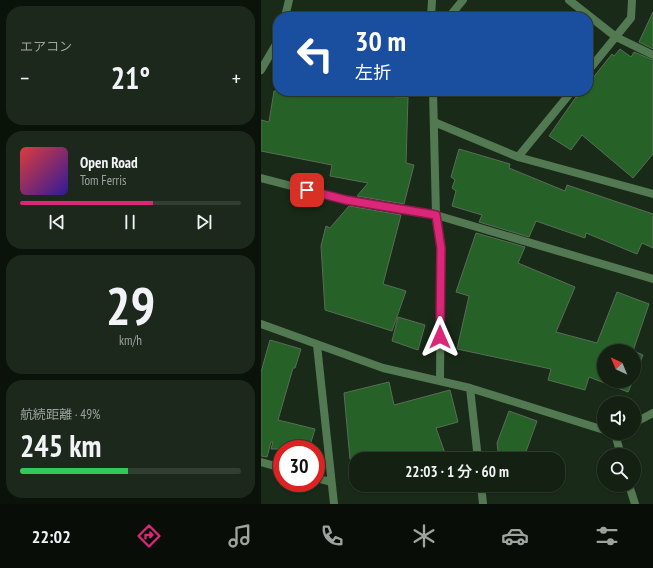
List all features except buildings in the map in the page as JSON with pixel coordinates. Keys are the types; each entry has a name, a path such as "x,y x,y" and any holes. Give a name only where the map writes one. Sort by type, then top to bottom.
{"street":[{"path":"286,12 289,0"},
{"path":"431,0 431,12"},
{"path":"453,12 463,0"},
{"path":"569,0 585,12"},
{"path":"593,65 631,18 631,0"},
{"path":"593,18 617,36 653,55"},
{"path":"261,70 273,50"},
{"path":"433,96 436,215 441,248 440,381"},
{"path":"518,157 568,96"},
{"path":"434,122 518,157 653,194"},
{"path":"261,178 346,200 436,215 653,279"},
{"path":"261,324 383,368 470,388 597,428"},
{"path":"317,345 334,504"},
{"path":"470,388 477,452"},
{"path":"641,419 653,413"},
{"path":"261,462 273,465"},
{"path":"325,480 331,482"},
{"path":"482,492 483,504"},
{"path":"631,492 635,504"}],"route":[{"path":"307,190 346,200 436,215 441,248 440,337"}]}
